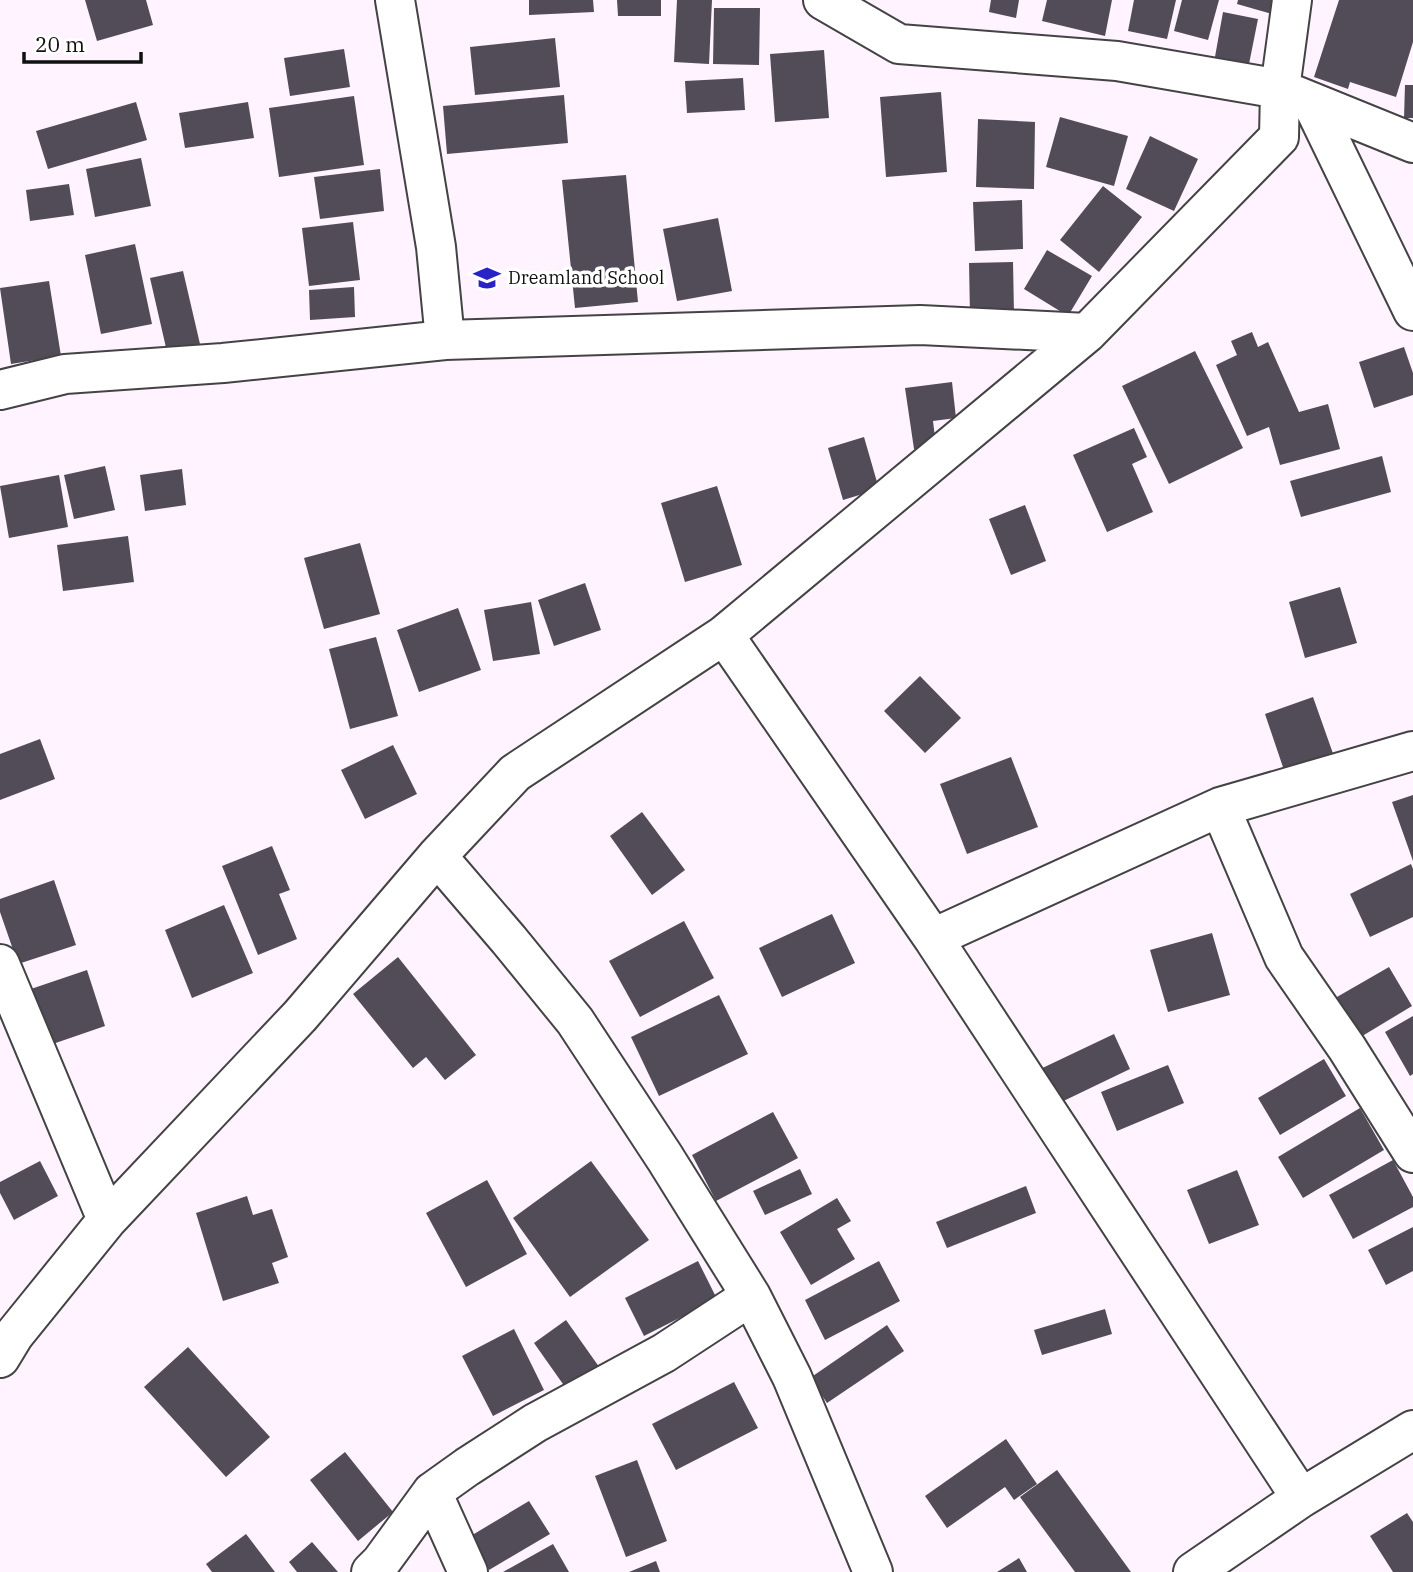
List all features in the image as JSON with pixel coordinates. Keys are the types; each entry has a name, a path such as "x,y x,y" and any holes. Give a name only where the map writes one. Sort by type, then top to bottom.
{"street":[{"path":"395,0 436,247 445,340"},
{"path":"822,0 899,44 1117,61 1296,96 1413,142"},
{"path":"5,1338 107,1220 300,1016 437,856 515,773 724,635 1087,333 1279,137 1296,96 1292,0"},
{"path":"1296,96 1413,310"},
{"path":"0,390 65,374 223,363 445,340 920,325 1087,333"},
{"path":"724,635 933,938 1301,1498"},
{"path":"933,938 1220,807 1413,751"},
{"path":"1220,807 1284,957 1347,1048 1413,1153"},
{"path":"437,856 575,1021 751,1296 792,1377 873,1572"},
{"path":"0,964 107,1220"},
{"path":"371,1572 432,1492 535,1423 664,1353 751,1296"},
{"path":"1194,1572 1301,1498 1413,1430"},
{"path":"432,1492 468,1572"}],"building":[{"path":"85,0 146,0 153,25 97,41"},
{"path":"529,0 593,0 594,12 529,15"},
{"path":"617,0 661,0 661,16 618,16"},
{"path":"677,0 712,0 709,64 674,62"},
{"path":"991,0 1019,0 1016,18 989,12"},
{"path":"1047,0 1112,0 1105,36 1042,21"},
{"path":"1134,0 1176,0 1167,39 1128,31"},
{"path":"1182,0 1219,0 1208,40 1174,31"},
{"path":"1238,0 1276,0 1272,14 1237,4"},
{"path":"1339,0 1413,0 1413,42 1396,97 1350,82 1348,89 1314,77"},
{"path":"714,8 760,8 759,65 713,64"},
{"path":"1223,12 1258,19 1247,74 1213,68"},
{"path":"555,38 560,87 475,95 470,47"},
{"path":"344,49 350,87 290,96 284,58"},
{"path":"824,50 829,118 775,122 770,54"},
{"path":"743,78 745,110 687,113 685,81"},
{"path":"1405,85 1413,85 1413,118 1404,118"},
{"path":"941,92 947,172 886,177 880,97"},
{"path":"564,95 568,143 447,154 443,106"},
{"path":"354,96 364,165 279,177 269,108"},
{"path":"136,102 147,140 48,169 36,131"},
{"path":"248,102 254,138 185,148 179,113"},
{"path":"1060,117 1128,136 1114,186 1046,167"},
{"path":"978,119 1035,122 1034,189 976,187"},
{"path":"1150,136 1198,159 1174,211 1126,189"},
{"path":"141,158 151,206 95,217 86,169"},
{"path":"380,169 384,211 320,219 314,177"},
{"path":"626,175 638,302 575,308 562,180"},
{"path":"69,184 74,215 30,221 26,190"},
{"path":"1103,186 1142,217 1099,272 1060,240"},
{"path":"1022,200 1023,249 975,251 973,202"},
{"path":"718,218 732,291 677,301 663,229"},
{"path":"353,222 360,280 309,286 302,228"},
{"path":"135,244 152,324 101,334 85,255"},
{"path":"1047,250 1092,276 1068,316 1024,289"},
{"path":"1013,262 1014,314 970,315 969,263"},
{"path":"183,271 200,344 167,352 150,278"},
{"path":"49,281 61,356 11,364 0,288"},
{"path":"354,287 355,317 310,320 309,290"},
{"path":"1252,332 1258,347 1268,342 1299,412 1328,404 1340,449 1280,465 1269,427 1247,436 1216,365 1237,355 1231,341"},
{"path":"1404,347 1413,373 1413,395 1374,408 1359,362"},
{"path":"1195,351 1243,448 1169,484 1122,386"},
{"path":"952,382 956,418 933,421 936,446 914,449 905,388"},
{"path":"1134,428 1147,457 1132,464 1153,512 1107,532 1073,455"},
{"path":"864,437 879,489 843,500 828,448"},
{"path":"1382,456 1391,492 1301,517 1290,481"},
{"path":"105,466 115,510 74,519 64,475"},
{"path":"182,469 186,505 145,511 140,475"},
{"path":"59,475 68,527 9,538 0,486"},
{"path":"717,486 742,565 685,582 661,503"},
{"path":"1025,505 1046,561 1011,575 989,519"},
{"path":"128,536 134,582 63,591 57,545"},
{"path":"360,543 380,614 324,629 304,558"},
{"path":"585,583 601,630 554,646 538,600"},
{"path":"1340,587 1357,643 1305,658 1289,602"},
{"path":"531,602 540,654 493,661 484,610"},
{"path":"458,608 481,670 419,692 397,630"},
{"path":"376,637 398,716 350,729 329,649"},
{"path":"920,676 961,718 925,753 884,711"},
{"path":"1313,697 1336,762 1287,779 1265,714"},
{"path":"40,739 55,779 0,800 0,754"},
{"path":"393,745 417,794 365,819 341,770"},
{"path":"1011,757 1038,827 967,854 940,784"},
{"path":"1413,795 1413,861 1392,802"},
{"path":"642,812 685,870 652,895 610,836"},
{"path":"272,846 290,890 279,894 297,939 258,955 222,866"},
{"path":"1411,864 1413,917 1370,937 1350,894"},
{"path":"54,880 76,945 18,964 0,912 0,899"},
{"path":"224,905 253,973 192,998 165,930"},
{"path":"832,914 855,963 782,997 759,948"},
{"path":"684,921 714,978 640,1017 609,961"},
{"path":"1212,933 1230,995 1168,1012 1150,950"},
{"path":"398,957 476,1055 445,1080 426,1057 413,1068 353,994"},
{"path":"1389,967 1412,1006 1354,1041 1330,1001"},
{"path":"87,970 105,1026 44,1047 25,991"},
{"path":"719,995 748,1054 659,1096 631,1037"},
{"path":"1413,1016 1413,1074 1410,1076 1385,1032"},
{"path":"1114,1034 1130,1069 1051,1107 1034,1072"},
{"path":"1324,1059 1346,1096 1280,1135 1258,1098"},
{"path":"1168,1065 1184,1103 1117,1131 1101,1092"},
{"path":"1360,1108 1384,1150 1303,1198 1278,1157"},
{"path":"773,1112 798,1158 716,1201 692,1155"},
{"path":"1393,1160 1413,1197 1413,1207 1353,1239 1329,1195"},
{"path":"40,1161 58,1196 14,1220 0,1193 0,1182"},
{"path":"591,1161 649,1240 570,1297 513,1218"},
{"path":"800,1169 812,1194 765,1215 753,1191"},
{"path":"1237,1170 1259,1225 1209,1244 1187,1190"},
{"path":"487,1180 527,1254 466,1287 426,1213"},
{"path":"1026,1186 1036,1213 947,1248 936,1222"},
{"path":"247,1196 253,1215 272,1209 288,1257 272,1263 279,1283 223,1301 196,1213"},
{"path":"837,1198 851,1221 837,1229 855,1259 811,1285 780,1232"},
{"path":"1413,1227 1413,1271 1386,1285 1368,1250"},
{"path":"698,1261 717,1299 644,1336 625,1298"},
{"path":"879,1261 900,1301 825,1340 805,1300"},
{"path":"1105,1309 1112,1334 1042,1355 1034,1330"},
{"path":"566,1320 602,1371 570,1394 534,1343"},
{"path":"887,1325 904,1351 827,1403 810,1378"},
{"path":"514,1329 544,1390 493,1416 462,1356"},
{"path":"188,1347 270,1437 226,1477 144,1387"},
{"path":"734,1382 758,1428 676,1470 652,1424"},
{"path":"1006,1439 1037,1484 1014,1500 1005,1487 947,1528 925,1496"},
{"path":"345,1452 393,1512 358,1541 310,1480"},
{"path":"637,1460 667,1541 626,1557 595,1476"},
{"path":"1057,1470 1131,1572 1075,1572 1020,1497"},
{"path":"529,1501 550,1534 489,1570 469,1537"},
{"path":"1407,1513 1413,1522 1413,1572 1393,1572 1370,1536"},
{"path":"246,1534 275,1572 212,1572 206,1564"},
{"path":"312,1542 338,1572 297,1572 289,1562"},
{"path":"553,1544 569,1572 503,1572"},
{"path":"1019,1558 1027,1572 997,1572"},
{"path":"656,1561 660,1572 629,1572"}],"place":[{"name":"Dreamland School","path":"487,278"}]}
